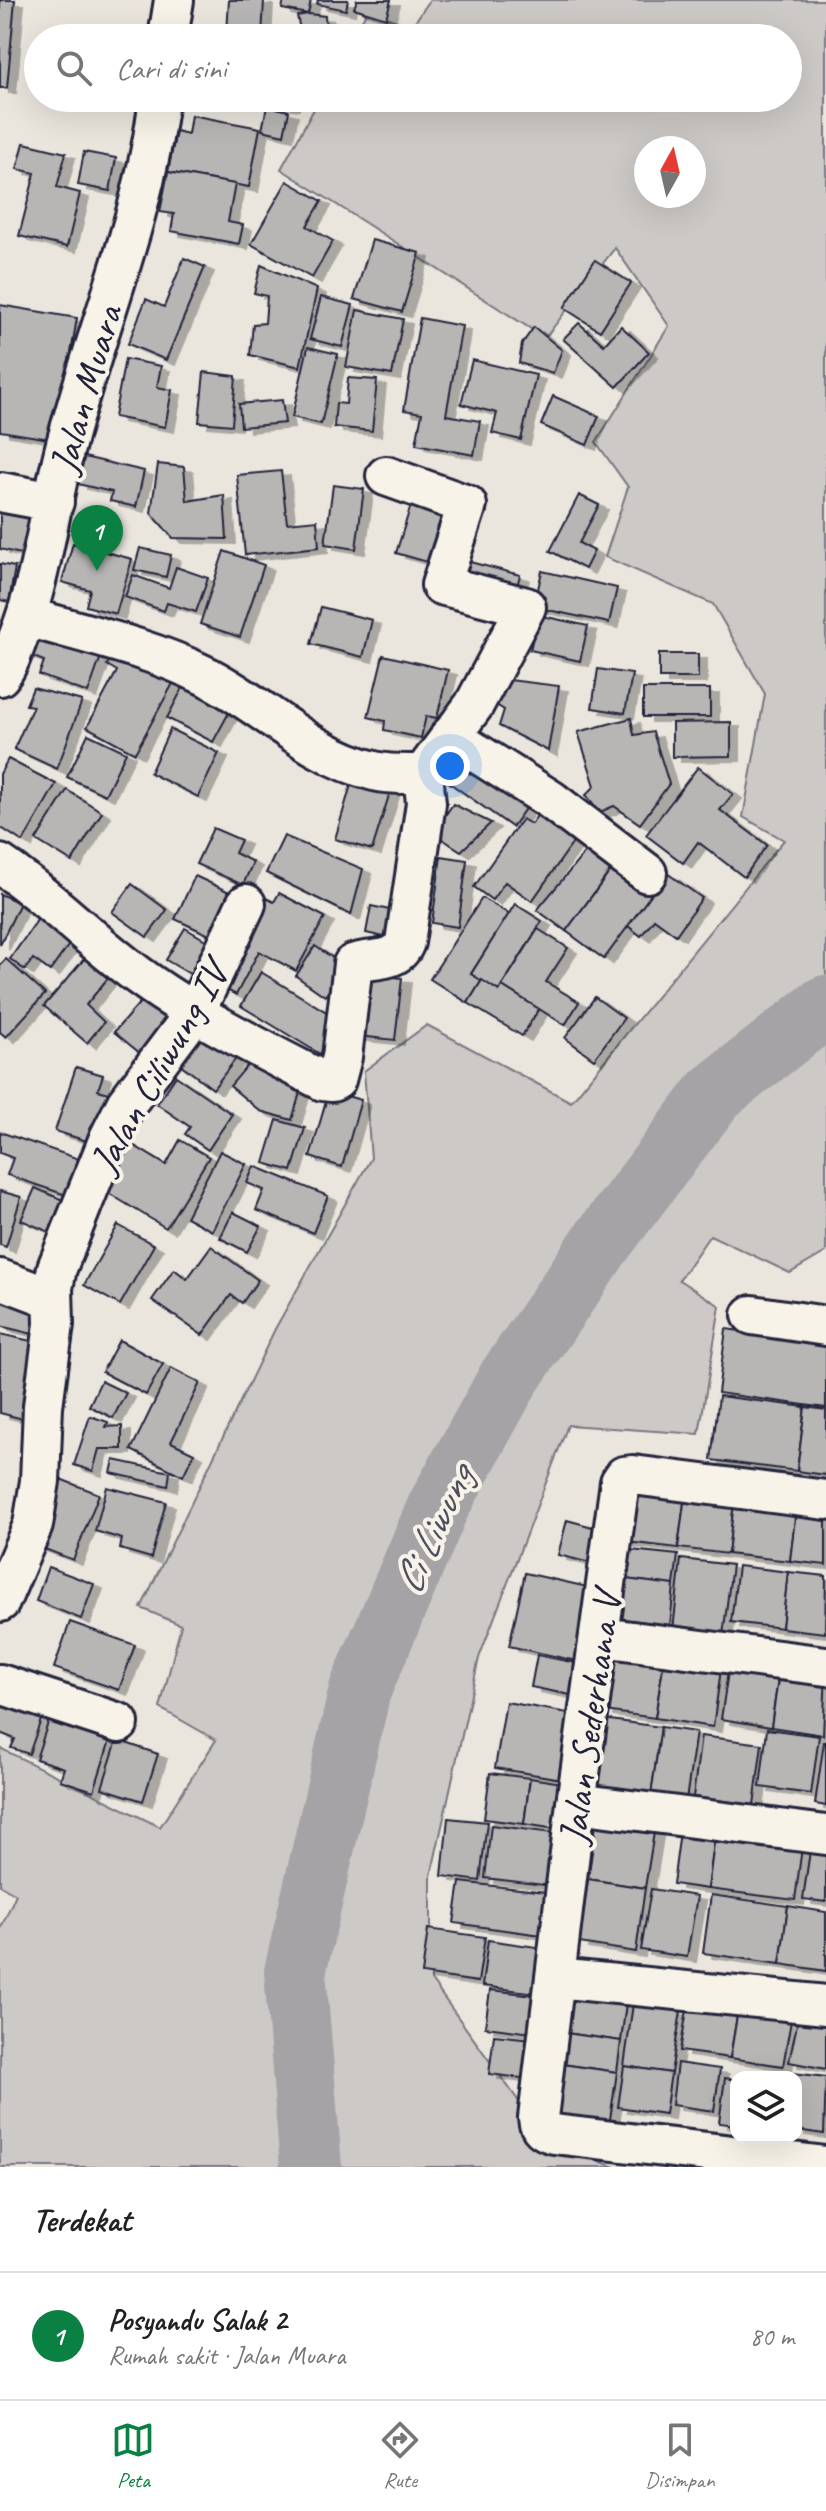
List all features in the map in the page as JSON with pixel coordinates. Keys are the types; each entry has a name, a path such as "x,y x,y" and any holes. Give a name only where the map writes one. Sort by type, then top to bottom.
{"street":[{"path":"170,24 174,0"},
{"name":"Jalan Muara","path":"0,676 27,617 65,446 143,184 157,112"},
{"path":"0,864 23,879 136,974 323,1081 336,1080 342,1057 352,966 355,962 394,957 405,942 426,803 423,774 474,705 526,607 441,585 467,505 386,476"},
{"path":"0,492 54,502"},
{"path":"27,617 163,657 204,675 235,692 324,754 378,772 423,774"},
{"path":"450,736 551,800 647,873"},
{"name":"Jalan Ciliwung IV","path":"0,1602 33,1525 40,1481 43,1406 54,1324 57,1268 109,1138 126,1104 196,1011 246,904"},
{"path":"0,1279 53,1299"},
{"path":"752,1315 826,1326"},
{"name":"Jalan Sederhana V","path":"826,1500 633,1475 624,1476 620,1482 576,1803 538,2118 539,2126 545,2132 826,2166"},
{"path":"601,1637 826,1666"},
{"path":"0,1684 119,1723"},
{"path":"576,1803 826,1835"},
{"path":"556,1978 826,2005"}],"shaded area":[{"path":"430,0 826,0 826,1252 790,1273 710,1235 679,1280 720,1306 699,1434 568,1425 479,1658 431,1876 431,1980 549,2143 615,2167 0,2167 0,1930 16,1894 0,1885 0,1748 160,1827 216,1740 160,1708 181,1625 141,1608 275,1329 371,1158 364,1071 427,1025 571,1102 784,840 743,817 765,694 713,604 605,557 628,487 596,442 669,326 615,248 545,338 281,169 312,112 802,112 802,24 413,24"},
{"path":"367,11 406,24 360,24"}],"building":[{"path":"0,0 15,0 7,88 0,88"},
{"path":"229,0 264,0 263,24 228,24"},
{"path":"284,0 311,0 308,14 282,9"},
{"path":"318,0 348,0 346,10 317,4"},
{"path":"357,0 391,0 386,18 354,8"},
{"path":"297,16 325,16 326,24 299,24"},
{"path":"266,112 289,112 284,135 262,130"},
{"path":"191,115 260,128 249,187 168,172 176,131 188,134"},
{"path":"24,143 66,153 57,187 80,193 67,247 19,236 35,173 17,169"},
{"path":"84,152 116,158 110,191 78,185"},
{"path":"168,172 235,184 228,222 243,225 239,244 171,231 174,214 160,212"},
{"path":"287,181 322,201 307,226 333,241 312,278 251,244"},
{"path":"372,240 420,253 402,312 354,299"},
{"path":"184,258 205,267 166,360 128,344 146,299 164,307"},
{"path":"595,260 631,283 600,331 564,308"},
{"path":"261,265 317,289 300,367 250,355 253,324 265,323 267,296 254,293"},
{"path":"321,297 353,305 342,347 310,339"},
{"path":"0,305 77,318 56,440 0,431"},
{"path":"357,310 403,319 392,375 346,367"},
{"path":"420,318 462,326 446,415 480,421 474,455 416,444 422,413 404,410"},
{"path":"579,323 604,345 621,326 649,352 617,387 563,339"},
{"path":"534,327 562,350 553,373 519,363 522,344"},
{"path":"308,347 338,354 321,424 292,417"},
{"path":"125,359 161,366 157,387 172,390 165,427 114,417"},
{"path":"472,360 536,375 521,440 492,433 497,413 461,404"},
{"path":"204,372 236,376 232,425 199,422"},
{"path":"348,378 377,380 372,431 334,427 336,403 346,404"},
{"path":"553,396 599,416 587,445 541,425"},
{"path":"282,400 285,423 241,427 239,404"},
{"path":"84,457 144,471 136,507 110,501 112,492 78,484"},
{"path":"158,464 184,467 187,501 224,495 227,539 173,538 151,513"},
{"path":"281,471 287,523 317,520 319,547 245,555 237,475"},
{"path":"333,485 364,489 356,549 325,544"},
{"path":"0,495 36,503 25,555 0,549"},
{"path":"579,495 599,505 579,543 594,551 585,569 550,551"},
{"path":"412,502 456,515 441,566 396,553"},
{"path":"73,543 132,559 116,614 86,606 90,590 62,582"},
{"path":"140,548 171,555 166,577 134,570"},
{"path":"224,551 264,565 240,637 200,624"},
{"path":"466,561 520,575 514,597 460,583"},
{"path":"0,564 15,567 9,602 0,600"},
{"path":"176,567 208,578 196,612 167,603 164,611 125,597 133,575 169,588"},
{"path":"542,571 617,588 609,623 534,607"},
{"path":"321,607 372,620 363,657 311,644"},
{"path":"538,615 588,626 580,661 530,650"},
{"path":"37,623 104,648 88,693 39,675 44,661 26,654"},
{"path":"117,647 176,678 135,753 87,727 117,671 107,665"},
{"path":"659,654 698,654 698,678 659,678"},
{"path":"383,655 448,670 437,718 426,716 421,738 384,730 385,721 368,717"},
{"path":"598,669 632,674 625,713 592,708"},
{"path":"190,674 232,707 213,742 167,718"},
{"path":"501,679 559,686 548,751 499,726 504,710 490,701"},
{"path":"33,688 82,701 57,769 14,749 33,706 26,705"},
{"path":"643,689 710,689 710,717 643,717"},
{"path":"631,718 634,735 653,732 669,784 640,824 614,806 600,812 586,795 595,786 578,732"},
{"path":"731,722 731,756 672,757 672,723"},
{"path":"170,729 219,753 198,797 150,773"},
{"path":"88,734 126,752 105,795 67,777"},
{"path":"463,746 534,796 512,827 441,777"},
{"path":"8,759 56,784 23,842 0,827 0,774"},
{"path":"698,767 733,794 720,810 767,845 744,877 698,842 683,863 646,835"},
{"path":"353,778 391,789 372,850 335,839"},
{"path":"67,790 102,812 72,862 36,840"},
{"path":"453,804 491,823 461,851 433,833"},
{"path":"542,809 579,834 532,901 505,882 492,900 474,887 522,819 531,824"},
{"path":"213,828 241,840 235,853 253,862 243,885 196,864"},
{"path":"284,836 363,869 351,915 266,873"},
{"path":"597,838 621,856 566,931 537,910"},
{"path":"441,856 467,860 458,927 432,923"},
{"path":"615,865 653,892 604,959 566,931"},
{"path":"667,873 702,898 676,935 654,919 641,936 628,926"},
{"path":"195,876 238,896 218,939 175,919"},
{"path":"132,884 167,910 147,937 112,912"},
{"path":"279,893 325,917 296,971 259,951 236,995 216,984 262,896 274,902"},
{"path":"0,894 20,903 0,945"},
{"path":"482,898 509,914 471,974 482,980 468,1003 430,979"},
{"path":"515,904 542,921 499,991 471,974"},
{"path":"371,906 399,912 393,939 366,933"},
{"path":"40,916 73,939 50,971 33,959 25,970 10,959"},
{"path":"185,928 219,948 200,980 166,960"},
{"path":"538,929 568,948 546,982 579,1002 565,1025 502,986"},
{"path":"315,946 345,966 325,996 296,976"},
{"path":"85,958 108,978 86,1005 104,1022 87,1043 44,1006"},
{"path":"6,959 45,994 6,1037 0,1032 0,965"},
{"path":"261,972 341,1021 320,1054 241,1006"},
{"path":"372,974 402,978 395,1040 358,1036 361,1001 368,1002"},
{"path":"482,980 499,991 502,986 539,1009 522,1036 468,1003"},
{"path":"595,997 624,1018 594,1059 565,1038"},
{"path":"142,1000 174,1026 146,1058 114,1032"},
{"path":"209,1023 243,1049 213,1089 180,1064"},
{"path":"260,1050 304,1079 292,1120 260,1111 230,1086"},
{"path":"76,1067 103,1075 98,1090 109,1093 93,1143 55,1131"},
{"path":"176,1076 232,1114 208,1150 185,1134 190,1127 157,1104"},
{"path":"329,1091 361,1100 342,1167 310,1157"},
{"path":"277,1120 305,1128 292,1171 264,1163"},
{"path":"0,1132 82,1160 69,1196 7,1175 13,1158 0,1153"},
{"path":"180,1140 209,1157 166,1228 100,1188 128,1142 166,1165"},
{"path":"220,1151 246,1164 212,1231 186,1217"},
{"path":"254,1166 328,1196 313,1233 256,1210 264,1190 247,1183"},
{"path":"35,1188 68,1202 54,1234 21,1220"},
{"path":"0,1191 21,1197 6,1247 0,1245"},
{"path":"233,1212 261,1226 247,1252 220,1238"},
{"path":"118,1225 154,1245 120,1305 84,1285"},
{"path":"211,1246 258,1280 242,1303 231,1295 202,1335 152,1300 174,1269 187,1279"},
{"path":"0,1281 52,1307 45,1337 0,1326"},
{"path":"726,1329 826,1343 826,1408 718,1393"},
{"path":"0,1334 40,1343 23,1419 0,1413"},
{"path":"119,1340 163,1364 146,1395 102,1372"},
{"path":"171,1368 200,1383 171,1442 194,1453 183,1476 131,1450"},
{"path":"101,1381 126,1393 113,1418 89,1406"},
{"path":"719,1396 805,1407 797,1471 711,1460"},
{"path":"805,1407 826,1410 826,1475 797,1471"},
{"path":"90,1416 108,1422 106,1427 122,1426 122,1449 99,1449 93,1471 74,1465"},
{"path":"114,1460 170,1472 168,1486 111,1473"},
{"path":"55,1477 99,1494 73,1560 29,1543"},
{"path":"625,1481 686,1488 678,1548 618,1541"},
{"path":"107,1487 166,1502 151,1558 120,1549 122,1539 95,1531"},
{"path":"686,1488 735,1494 728,1554 678,1548"},
{"path":"735,1494 797,1501 790,1561 728,1554"},
{"path":"797,1501 826,1505 826,1565 790,1561"},
{"path":"567,1520 611,1532 603,1566 558,1555"},
{"path":"621,1549 678,1555 674,1585 617,1578"},
{"path":"681,1559 732,1565 723,1636 673,1630"},
{"path":"738,1566 788,1572 782,1628 731,1622"},
{"path":"48,1567 94,1584 81,1619 36,1601"},
{"path":"788,1572 826,1576 825,1633 782,1628"},
{"path":"525,1573 601,1590 585,1663 509,1646"},
{"path":"617,1578 674,1585 670,1625 613,1618"},
{"path":"70,1622 135,1645 119,1690 54,1668"},
{"path":"614,1647 665,1654 655,1718 604,1711"},
{"path":"665,1654 722,1662 713,1727 655,1718"},
{"path":"537,1655 591,1666 585,1698 531,1687"},
{"path":"730,1658 780,1666 771,1727 721,1719"},
{"path":"780,1666 826,1673 823,1735 771,1727"},
{"path":"5,1694 45,1708 29,1754 11,1748 15,1739 0,1733 0,1709"},
{"path":"506,1702 585,1716 574,1781 495,1768"},
{"path":"52,1711 110,1740 94,1791 60,1780 64,1768 36,1759"},
{"path":"603,1719 661,1727 651,1795 594,1787"},
{"path":"661,1727 696,1732 686,1800 651,1795"},
{"path":"767,1729 819,1736 811,1794 760,1787"},
{"path":"701,1736 762,1744 754,1805 693,1797"},
{"path":"117,1740 158,1754 143,1801 102,1788"},
{"path":"826,1742 826,1806 815,1804"},
{"path":"490,1773 530,1778 524,1824 484,1819"},
{"path":"530,1778 575,1785 569,1831 524,1824"},
{"path":"598,1811 656,1820 645,1888 588,1879"},
{"path":"448,1818 487,1822 480,1881 442,1876"},
{"path":"681,1824 716,1828 708,1889 673,1884"},
{"path":"491,1825 568,1835 561,1887 485,1878"},
{"path":"716,1828 803,1840 795,1900 708,1889"},
{"path":"812,1837 826,1839 826,1902 803,1899"},
{"path":"588,1879 645,1888 636,1952 579,1943"},
{"path":"460,1882 554,1893 549,1936 454,1923"},
{"path":"651,1889 697,1896 687,1957 641,1950"},
{"path":"711,1895 788,1906 780,1964 703,1953"},
{"path":"788,1906 826,1912 826,1971 780,1964"},
{"path":"428,1929 485,1937 478,1982 422,1974"},
{"path":"488,1940 551,1949 545,1994 482,1986"},
{"path":"572,1989 627,1996 621,2041 566,2033"},
{"path":"490,1990 544,1996 540,2034 485,2027"},
{"path":"633,2004 681,2011 671,2073 624,2066"},
{"path":"688,2004 738,2010 730,2058 680,2051"},
{"path":"738,2010 792,2015 783,2066 730,2058"},
{"path":"799,2015 826,2018 826,2069 789,2062"},
{"path":"566,2033 621,2041 617,2072 562,2064"},
{"path":"494,2035 542,2040 537,2080 489,2074"},
{"path":"677,2063 720,2069 714,2111 672,2105"},
{"path":"562,2064 617,2072 609,2126 554,2118"},
{"path":"624,2066 671,2073 665,2114 618,2107"},
{"path":"802,2074 826,2077 824,2134 802,2131"},
{"path":"725,2078 730,2079 730,2124 719,2123"}],"waterway":[{"name":"Ci Liwung","path":"311,2167 295,1972 360,1690 438,1507 509,1378 602,1242 715,1093 826,1006"}],"place":[{"name":"Posyandu Salak 2","path":"97,571"}]}
